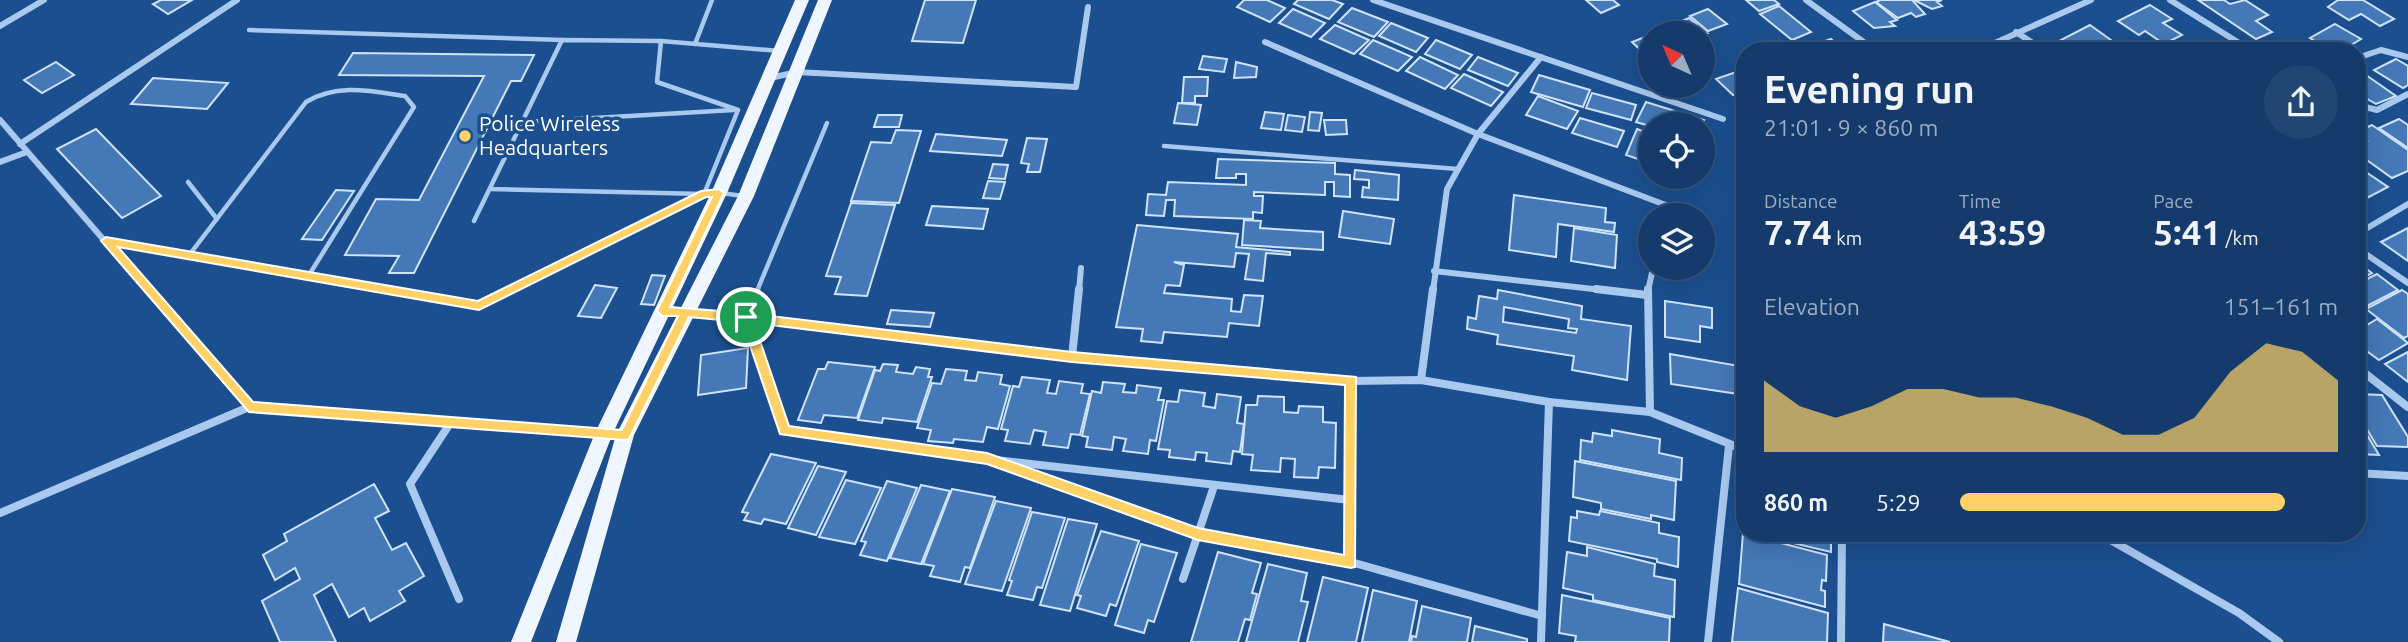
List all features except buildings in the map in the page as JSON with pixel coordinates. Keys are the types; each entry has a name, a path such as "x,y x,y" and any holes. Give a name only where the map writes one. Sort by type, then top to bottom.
{"main road":[{"path":"521,642 604,433 662,311 712,193 770,78 802,0"},
{"path":"566,642 625,435 746,196 825,0"}],"street":[{"path":"0,26 44,0"},
{"path":"20,144 237,0"},
{"path":"1373,0 1723,119"},
{"path":"1806,0 1862,42"},
{"path":"2071,0 2079,6"},
{"path":"1995,42 2091,0"},
{"path":"2170,0 2238,42"},
{"path":"770,78 797,72 1076,88 1088,7"},
{"path":"2016,32 2031,42"},
{"path":"1265,42 1478,134 1660,203"},
{"path":"2366,55 2381,50 2408,57"},
{"path":"1421,380 1447,189 1478,134 1541,57"},
{"path":"2366,110 2378,112 2408,94"},
{"path":"0,120 249,407"},
{"path":"0,162 27,152"},
{"path":"2366,229 2408,204"},
{"path":"2366,254 2408,282"},
{"path":"1072,357 1081,268"},
{"path":"1434,271 1647,295"},
{"path":"1650,280 1647,295 1650,412"},
{"path":"662,311 746,317 1072,357 1351,381 1421,380 1549,402 1650,412 1736,448"},
{"path":"746,317 784,430 987,459 1350,500"},
{"path":"2366,374 2408,407"},
{"path":"1351,381 1351,562"},
{"path":"1541,642 1549,402"},
{"path":"0,513 249,407 625,435"},
{"path":"451,422 410,484 459,599"},
{"path":"1708,642 1729,446"},
{"path":"987,459 1198,534 1351,562 1542,616"},
{"path":"2366,474 2408,476"},
{"path":"1183,579 1214,486"},
{"path":"1841,642 1842,542"},
{"path":"2114,542 2239,613 2279,642"}],"lane":[{"path":"695,44 712,0"},
{"path":"249,30 661,41 781,51"},
{"path":"474,221 562,40"},
{"path":"661,41 657,82 738,110"},
{"path":"190,254 306,102 317,93 334,88 405,96 414,107 309,275"},
{"path":"524,122 738,110"},
{"path":"106,241 479,305 712,193 738,110"},
{"path":"746,317 827,123"},
{"path":"1164,146 1458,169"},
{"path":"188,182 217,219"},
{"path":"491,189 746,196"}],"place":[{"name":"Police Wireless Headquarters","path":"465,136"}],"route":[{"path":"746,317 686,312 662,311 719,193 704,194 479,305 106,241 249,407 625,435 686,312 746,317 784,430 987,459 1198,534 1351,562 1351,381 1072,357 746,317"}]}
